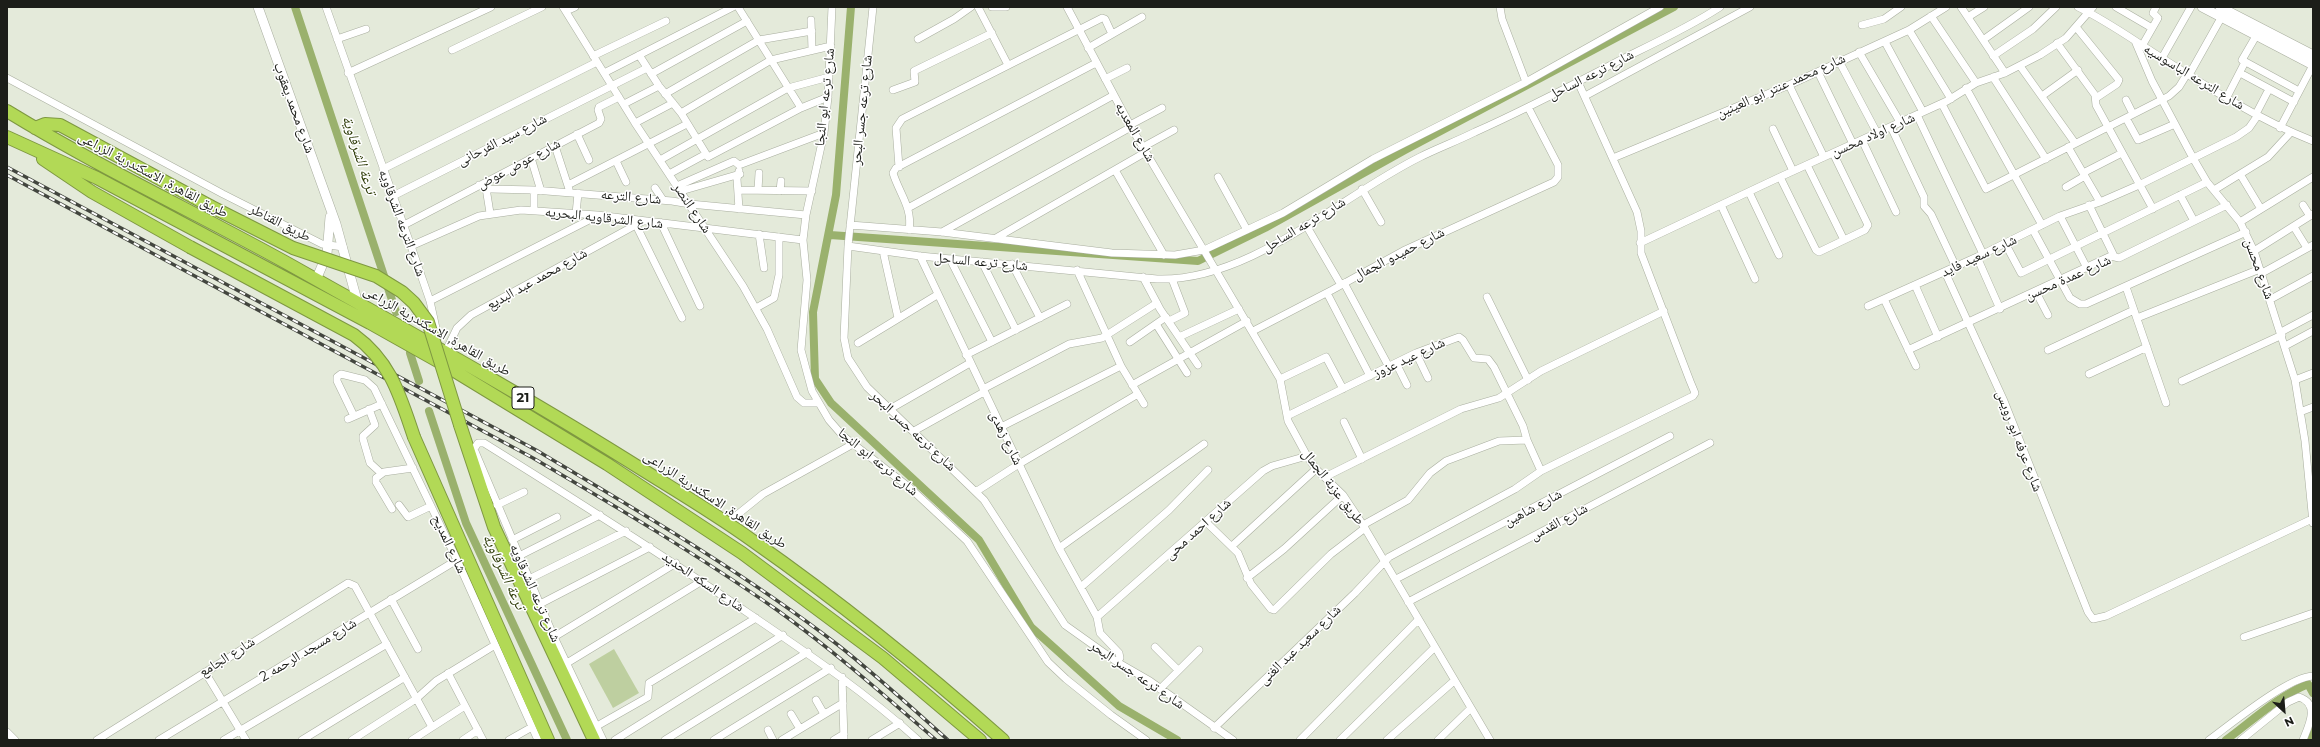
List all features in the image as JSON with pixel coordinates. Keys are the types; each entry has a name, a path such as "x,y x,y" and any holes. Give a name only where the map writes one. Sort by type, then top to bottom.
{"highway":[{"name":"طريق القاهرة, الاسكندرية الزراعى","path":"7,111 35,128 316,280 444,352 566,422 727,523 890,643 1004,740"},
{"path":"35,128 45,124 60,125 210,206 293,248 376,276 402,292 414,304 428,322 480,490 497,534 594,740"},
{"name":"طريق القاهرة, الاسكندرية الزراعى","path":"7,137 97,178 370,323 443,364 607,464 742,553 888,662 980,740"},
{"path":"28,147 85,188 190,247 354,335 367,344 377,355 391,375 414,437 548,740"}],"main road":[{"name":"شارع محمد يعقوب","path":"258,7 343,247 358,304"},
{"path":"2202,7 2221,18 2244,25 2313,55"},
{"path":"2220,7 2256,36 2313,65"},
{"name":"شارع محمد يعقوب","path":"316,280 325,262 329,246 330,210"}],"street":[{"name":"شارع الترعه الشرقاويه","path":"326,7 348,73 412,246 430,301 444,352"},
{"path":"348,73 491,7"},
{"path":"452,50 542,7"},
{"path":"564,9 576,7"},
{"path":"604,73 733,7"},
{"path":"738,7 800,108"},
{"name":"شارع ترعه ابو النجا","path":"832,7 828,97 824,133 806,215 803,240 807,280 801,350 807,378 818,403 829,420 854,444 910,488 967,541 1048,662 1066,679 1111,715 1146,740"},
{"name":"شارع ترعه جسر البحر","path":"873,7 848,246 845,348 860,379 977,491 998,520 1057,614 1065,624 1117,662 1160,689 1233,740"},
{"path":"918,40 954,20 970,7"},
{"path":"978,7 1008,65"},
{"path":"992,7 1006,7"},
{"name":"شارع المعديه","path":"1067,7 1131,126 1214,269"},
{"path":"1500,7 1502,19 1526,82"},
{"name":"شارع ترعه الساحل","path":"850,225 942,232 1112,253 1164,255 1205,252 1296,206 1373,159 1526,82 1660,7"},
{"name":"شارع ترعه الساحل","path":"848,246 920,256 1143,277 1172,279 1194,277 1247,258 1306,225 1362,189 1422,156 1578,82 1692,24 1720,7"},
{"path":"1585,96 1750,7"},
{"path":"1862,25 1884,19 1901,7"},
{"name":"شارع محمد عنتر ابو العينين","path":"1613,158 1789,85 1859,52 1885,42 1909,30 1946,7"},
{"path":"1961,7 2005,73"},
{"path":"1968,17 1984,7"},
{"path":"1983,40 2029,7"},
{"path":"1994,56 2033,29 2056,7"},
{"name":"شارع الترعه الباسوسيه","path":"2078,7 2091,10 2142,46 2188,75 2280,128 2313,141"},
{"path":"2116,7 2152,28"},
{"path":"2142,46 2158,18 2153,13 2156,7"},
{"path":"2162,58 2190,7"},
{"name":"شارع النصر","path":"564,9 649,144 706,228 756,308 797,397 804,403 818,403"},
{"name":"شارع اولاد محسن","path":"1640,243 1793,171 1942,104 1976,83 1993,78 2020,66 2057,43 2076,27 2091,10"},
{"path":"1931,16 1976,83"},
{"path":"1088,48 1142,17"},
{"path":"899,167 896,128 902,119 1078,29 1103,18 1112,34"},
{"path":"1942,104 1984,188 1987,188 2161,100 2179,87 2188,75 2221,18"},
{"path":"811,20 812,50"},
{"path":"383,169 666,21"},
{"path":"651,74 747,21"},
{"path":"2076,27 2119,80 2117,84 2096,98"},
{"path":"337,39 366,29"},
{"path":"1909,30 1951,99"},
{"path":"665,94 759,40 812,31"},
{"path":"893,90 915,82 914,71 992,33"},
{"path":"2256,36 2242,59 2299,91"},
{"name":"شارع محسن","path":"2135,41 2161,100 2193,158 2207,182 2240,222 2254,251 2271,299 2295,380 2305,441 2313,521"},
{"path":"1885,42 1920,113 1980,256 2000,309"},
{"path":"2057,43 2078,70 2096,98 2096,105 2152,209"},
{"path":"680,113 771,60 831,46"},
{"path":"1859,52 1900,122"},
{"path":"639,56 659,86 680,113 708,157 711,157 800,108 828,97"},
{"path":"1839,61 1877,133"},
{"path":"2227,97 2246,62"},
{"path":"910,230 908,208 893,173 899,167 1096,63"},
{"path":"2280,128 2313,65"},
{"path":"2020,66 2075,143"},
{"name":"شارع سيد الفرحانى","path":"393,196 611,84 647,68"},
{"path":"1105,79 1127,68"},
{"path":"2042,96 2078,70"},
{"path":"1818,72 1853,144"},
{"path":"2240,73 2294,102"},
{"path":"660,160 788,88 829,77"},
{"name":"طريق القناطر","path":"7,78 223,194 329,246 343,247"},
{"path":"1993,78 2046,159"},
{"path":"1386,560 1515,489 1541,470 1693,396 1693,388 1641,253 1641,231 1637,212 1578,82"},
{"path":"1789,85 1824,157"},
{"path":"624,104 659,86"},
{"path":"1966,88 2042,225"},
{"name":"شارع سعيد فايد","path":"1868,306 1980,256 2060,216 2100,202 2139,185 2243,133 2257,114 2269,89"},
{"path":"908,208 1114,95"},
{"name":"شارع عوض عوض","path":"404,225 483,187 531,158 601,121 598,110 599,107 619,97"},
{"path":"2126,100 2133,114"},
{"path":"636,123 673,103"},
{"name":"شارع حميدو الجمال","path":"1253,331 1454,226 1549,184 1558,177 1558,165 1528,107"},
{"path":"942,232 1162,108"},
{"path":"2126,118 2137,138 2140,140 2174,124"},
{"path":"568,185 687,124"},
{"path":"1891,127 1925,200 1924,206 1931,214 1956,267"},
{"path":"1773,129 1793,171"},
{"path":"996,238 1115,170 1174,130"},
{"path":"2214,190 2268,157 2291,132"},
{"path":"739,165 824,133"},
{"path":"577,134 589,160"},
{"path":"1862,140 1896,212"},
{"path":"555,146 568,185 574,193 576,214"},
{"path":"2068,147 2100,202"},
{"path":"1780,177 1816,250 1819,252 1865,230 1867,223 1833,153"},
{"path":"2066,187 2122,153"},
{"path":"669,174 706,154"},
{"path":"531,158 537,190 534,211"},
{"path":"679,189 716,168 734,160 739,165 740,174 737,179 739,190 739,210"},
{"path":"616,161 626,182"},
{"path":"1807,165 1844,240"},
{"path":"716,168 721,179"},
{"path":"1115,170 1164,255"},
{"path":"758,190 759,172"},
{"path":"679,189 740,174"},
{"path":"2240,174 2260,209"},
{"path":"2240,222 2313,177"},
{"path":"1218,178 1247,230"},
{"path":"780,181 780,191"},
{"path":"2005,243 2021,273 2207,182"},
{"path":"483,187 490,213"},
{"name":"شارع الترعه","path":"483,187 663,200 739,210 806,215"},
{"path":"656,188 663,200"},
{"path":"1362,189 1381,222"},
{"path":"739,190 812,191"},
{"path":"1749,192 1779,255"},
{"path":"2180,195 2194,221"},
{"path":"1721,205 1755,279"},
{"path":"2089,205 2114,256"},
{"name":"شارع عمدة محسن","path":"1908,350 1968,324 2114,256 2119,258 2227,205"},
{"path":"2254,251 2312,215 2303,205"},
{"name":"شارع الشرقاويه البحريه","path":"412,246 468,220 490,213 534,211 597,216 803,240"},
{"path":"430,301 597,216"},
{"path":"2060,216 2088,268"},
{"name":"شارع محمد عبد البديع","path":"444,352 457,328 471,315 643,221"},
{"path":"661,223 700,306"},
{"path":"636,225 682,318"},
{"path":"1306,225 1342,284 1388,367"},
{"path":"2137,318 2261,271 2311,248 2294,227"},
{"path":"2033,230 2070,298 2080,304 2086,304 2126,287 2246,232"},
{"path":"759,234 764,268"},
{"path":"756,308 774,298 779,275 779,237"},
{"path":"883,251 898,318"},
{"name":"شارع زهدى","path":"920,256 937,295 1059,548 1097,617 1100,633 1120,653 1120,658 1117,662"},
{"path":"950,259 992,342"},
{"path":"982,262 1016,330"},
{"path":"1012,264 1040,318"},
{"name":"طريق عزبة الجمال","path":"1214,269 1247,321 1280,379 1287,416 1307,456 1316,469 1343,496 1386,560 1434,648 1490,740"},
{"path":"1077,270 1121,366 1144,404"},
{"name":"شارع عرفه ابو رويس","path":"1945,272 2004,401 2088,612 2093,619 2106,616 2313,521"},
{"path":"2271,299 2313,276"},
{"path":"1143,277 1157,303 1198,365"},
{"path":"1130,342 1156,324 1185,313 1172,279"},
{"path":"1915,285 1938,337"},
{"path":"2126,287 2166,404"},
{"path":"2036,292 2048,315"},
{"path":"1328,293 1370,376"},
{"path":"858,343 937,295"},
{"path":"1487,297 1528,380"},
{"path":"1884,300 1916,366"},
{"path":"914,431 1069,344 1098,339 1157,303"},
{"path":"966,355 1068,304"},
{"path":"1179,337 1239,309"},
{"path":"2048,350 2134,310"},
{"path":"1325,477 1461,409 1489,402 1507,394 1542,371 1664,311"},
{"path":"2182,381 2281,334 2313,315"},
{"path":"1132,385 1247,321"},
{"path":"1156,324 1187,374"},
{"path":"2285,346 2313,331"},
{"name":"شارع عيد عزوز","path":"1287,416 1416,353 1456,337 1461,338 1474,358 1483,358 1492,362 1507,394"},
{"path":"2089,374 2147,347"},
{"path":"1416,353 1428,378"},
{"path":"1280,379 1326,357 1343,389"},
{"path":"890,408 970,363"},
{"path":"1396,363 1408,385"},
{"path":"1001,427 1121,366"},
{"name":"شارع المديح","path":"369,409 351,417 337,381 337,377 344,373 368,381 374,388 457,560 538,740"},
{"path":"2295,380 2313,373"},
{"path":"977,491 1019,464 1138,394"},
{"path":"1507,394 1524,426 1526,440 1541,470"},
{"path":"381,473 370,463 362,437 375,425 369,409 382,404"},
{"path":"2300,412 2313,407"},
{"path":"1344,422 1362,459"},
{"name":"شارع شاهين","path":"1396,579 1670,436"},
{"path":"2305,441 2313,438"},
{"path":"1206,522 1232,546 1242,562 1247,578 1271,609 1278,608 1334,552 1364,527 1408,500 1430,473 1446,461 1492,443 1526,440"},
{"name":"شارع السكه الحديد","path":"476,444 484,443 676,563 831,668 900,723 918,740"},
{"name":"شارع القدس","path":"1408,602 1710,443"},
{"name":"شارع ترعه الشرقاويه","path":"476,444 474,449 512,540 554,637 603,740"},
{"path":"727,523 763,494 854,444"},
{"path":"1059,548 1204,444"},
{"name":"شارع احمد محى","path":"1097,617 1263,471 1272,466 1307,456"},
{"path":"392,509 376,481 381,473 413,468"},
{"path":"1232,546 1316,469"},
{"path":"1081,587 1169,510 1208,470"},
{"path":"497,504 524,492"},
{"path":"1247,578 1284,549 1343,496"},
{"path":"399,505 408,517 431,506"},
{"path":"519,556 600,515"},
{"path":"512,540 557,517"},
{"path":"529,579 626,531"},
{"path":"540,604 650,547"},
{"name":"شارع مسجد الرحمه 2","path":"159,740 457,560"},
{"name":"شارع سعيد عبد الغنى","path":"1214,728 1355,593 1386,560"},
{"path":"554,637 676,563"},
{"path":"567,663 702,581"},
{"name":"شارع الجامع","path":"97,740 345,583 353,584 369,612"},
{"path":"391,600 418,649"},
{"path":"369,612 432,727"},
{"path":"2244,638 2313,613"},
{"path":"597,726 648,696 649,683 756,618"},
{"path":"1300,740 1418,620"},
{"path":"615,740 783,635"},
{"path":"224,740 387,644"},
{"path":"352,740 416,699 448,673 494,645"},
{"path":"1155,647 1178,670"},
{"path":"1340,740 1434,648"},
{"path":"1160,689 1199,650"},
{"path":"665,740 808,652"},
{"path":"714,740 831,668"},
{"path":"205,672 246,740"},
{"path":"448,673 483,740"},
{"path":"2209,740 2245,713 2296,680 2313,676"},
{"path":"302,740 405,677"},
{"path":"834,740 844,737 842,677"},
{"path":"1387,740 1454,681"},
{"path":"2241,740 2288,702 2299,697 2305,699 2312,708 2312,714 2303,740"},
{"path":"816,700 824,714"},
{"path":"782,740 843,703"},
{"path":"412,740 466,706"},
{"path":"1438,740 1470,708"},
{"path":"791,714 800,729"},
{"path":"872,740 900,723"},
{"path":"509,740 532,728"},
{"path":"463,740 478,730"},
{"path":"768,730 773,740"},
{"path":"7,732 15,740"}],"green space":[{"path":"614,649 639,693 613,708 589,664"}],"waterway":[{"name":"ترعة الشرقاوية","path":"295,7 396,312"},
{"path":"851,7 836,195 813,312 815,379 831,403 979,540 1031,627 1119,706 1177,740"},
{"path":"830,235 1198,261 1265,228 1405,150 1674,7"},
{"name":"ترعة الشرقاوية","path":"410,353 419,381"},
{"name":"ترعة الشرقاوية","path":"429,411 466,523 567,740"},
{"path":"2226,740 2275,702 2297,689 2308,684 2313,693"},
{"path":"2308,740 2313,725"}],"railway":[{"path":"7,167 536,450 651,519 728,567 802,618 838,645 880,680 948,740"},
{"path":"7,175 533,458 687,550 798,625 878,690 936,740"}]}
